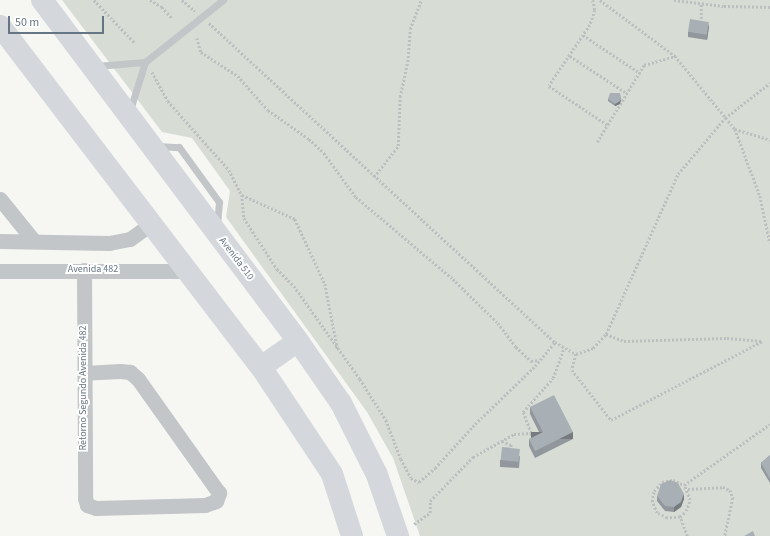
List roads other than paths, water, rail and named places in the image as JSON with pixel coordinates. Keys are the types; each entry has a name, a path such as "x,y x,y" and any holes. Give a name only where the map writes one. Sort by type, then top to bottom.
{"main road":[{"name":"Avenida 510","path":"42,0 298,341 341,403 406,530"},
{"path":"0,26 261,367 332,474 352,536"},
{"path":"261,367 298,341"}],"street":[{"path":"0,199 34,241"},
{"path":"0,241 110,243 130,239 151,224"},
{"name":"Retorno Segundo Avenida 482","path":"84,270 84,373 87,505 96,508 205,505 216,501 219,493 138,379 130,372 84,373"},
{"name":"Avenida 482","path":"0,271 186,270"}],"lane":[{"path":"128,115 145,62 223,0"},
{"path":"92,66 145,62"}]}
